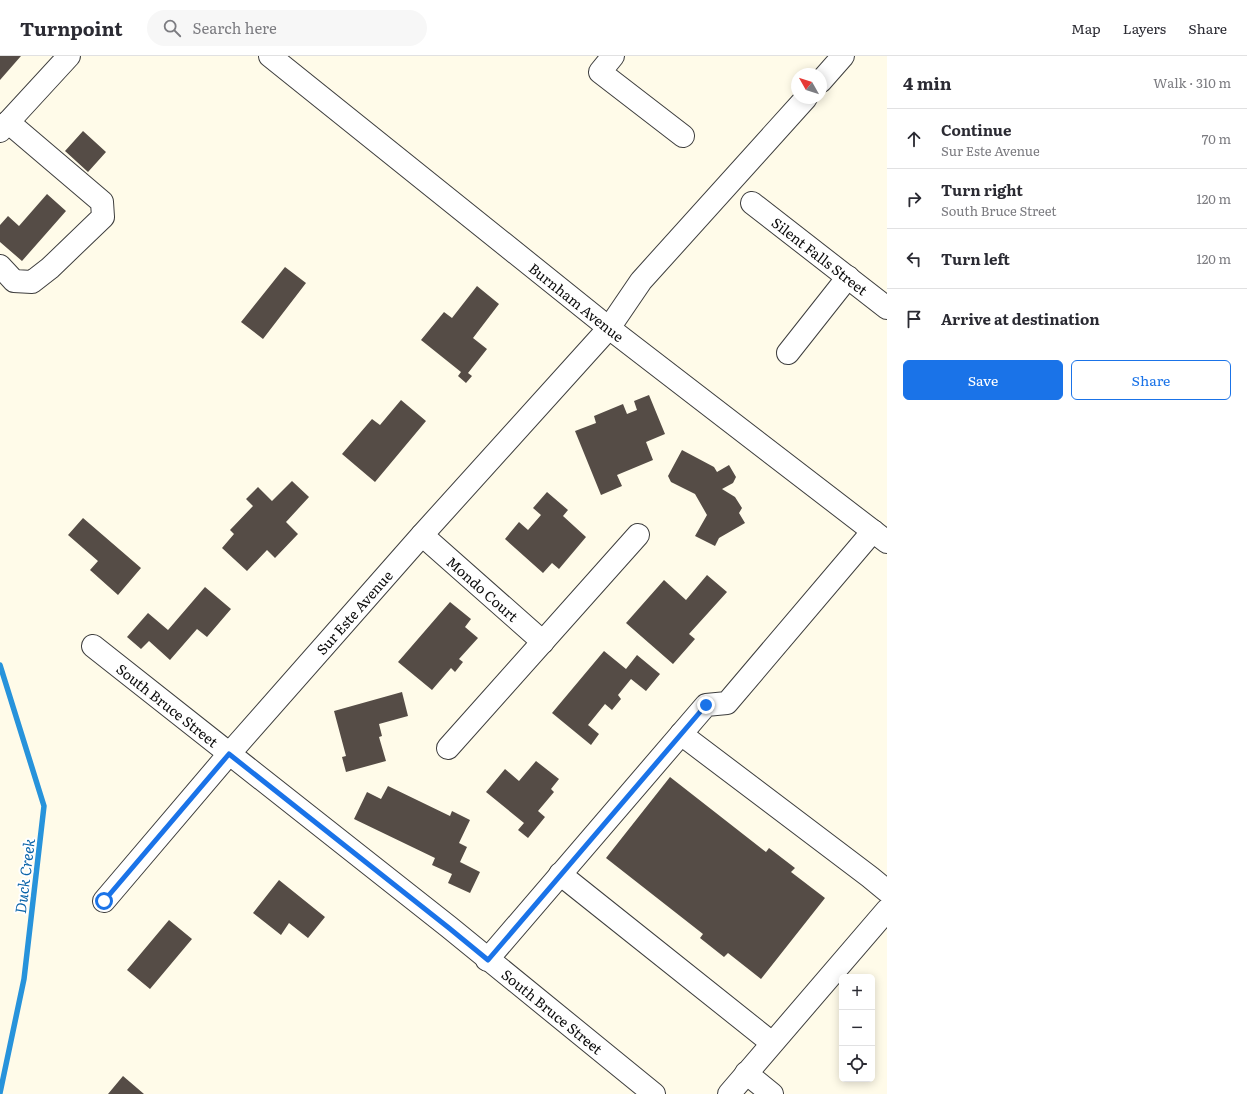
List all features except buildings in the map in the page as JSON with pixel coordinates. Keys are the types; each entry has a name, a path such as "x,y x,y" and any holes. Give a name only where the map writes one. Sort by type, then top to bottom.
{"street":[{"path":"0,266 14,281 32,282 50,268 103,216 102,202 4,126 69,56"},
{"name":"Burnham Avenue","path":"270,56 609,328 880,536"},
{"path":"613,56 600,72 683,136"},
{"path":"827,74 844,56"},
{"name":"Sur Este Avenue","path":"104,901 229,754 422,535 609,328 641,281 801,104"},
{"name":"Silent Falls Street","path":"752,203 887,308"},
{"path":"788,353 848,277"},
{"name":"Mondo Court","path":"422,535 542,642"},
{"path":"448,748 638,535"},
{"path":"488,960 706,705 727,703 880,536"},
{"name":"South Bruce Street","path":"92,646 443,923 654,1094"},
{"path":"681,734 887,891"},
{"path":"560,874 772,1043"},
{"path":"729,1094 887,910"},
{"path":"746,1073 772,1094"}],"waterway":[{"name":"Duck Creek","path":"0,665 44,806 24,979 0,1093"}],"route":[{"path":"104,901 229,754 488,960 706,705"}]}
